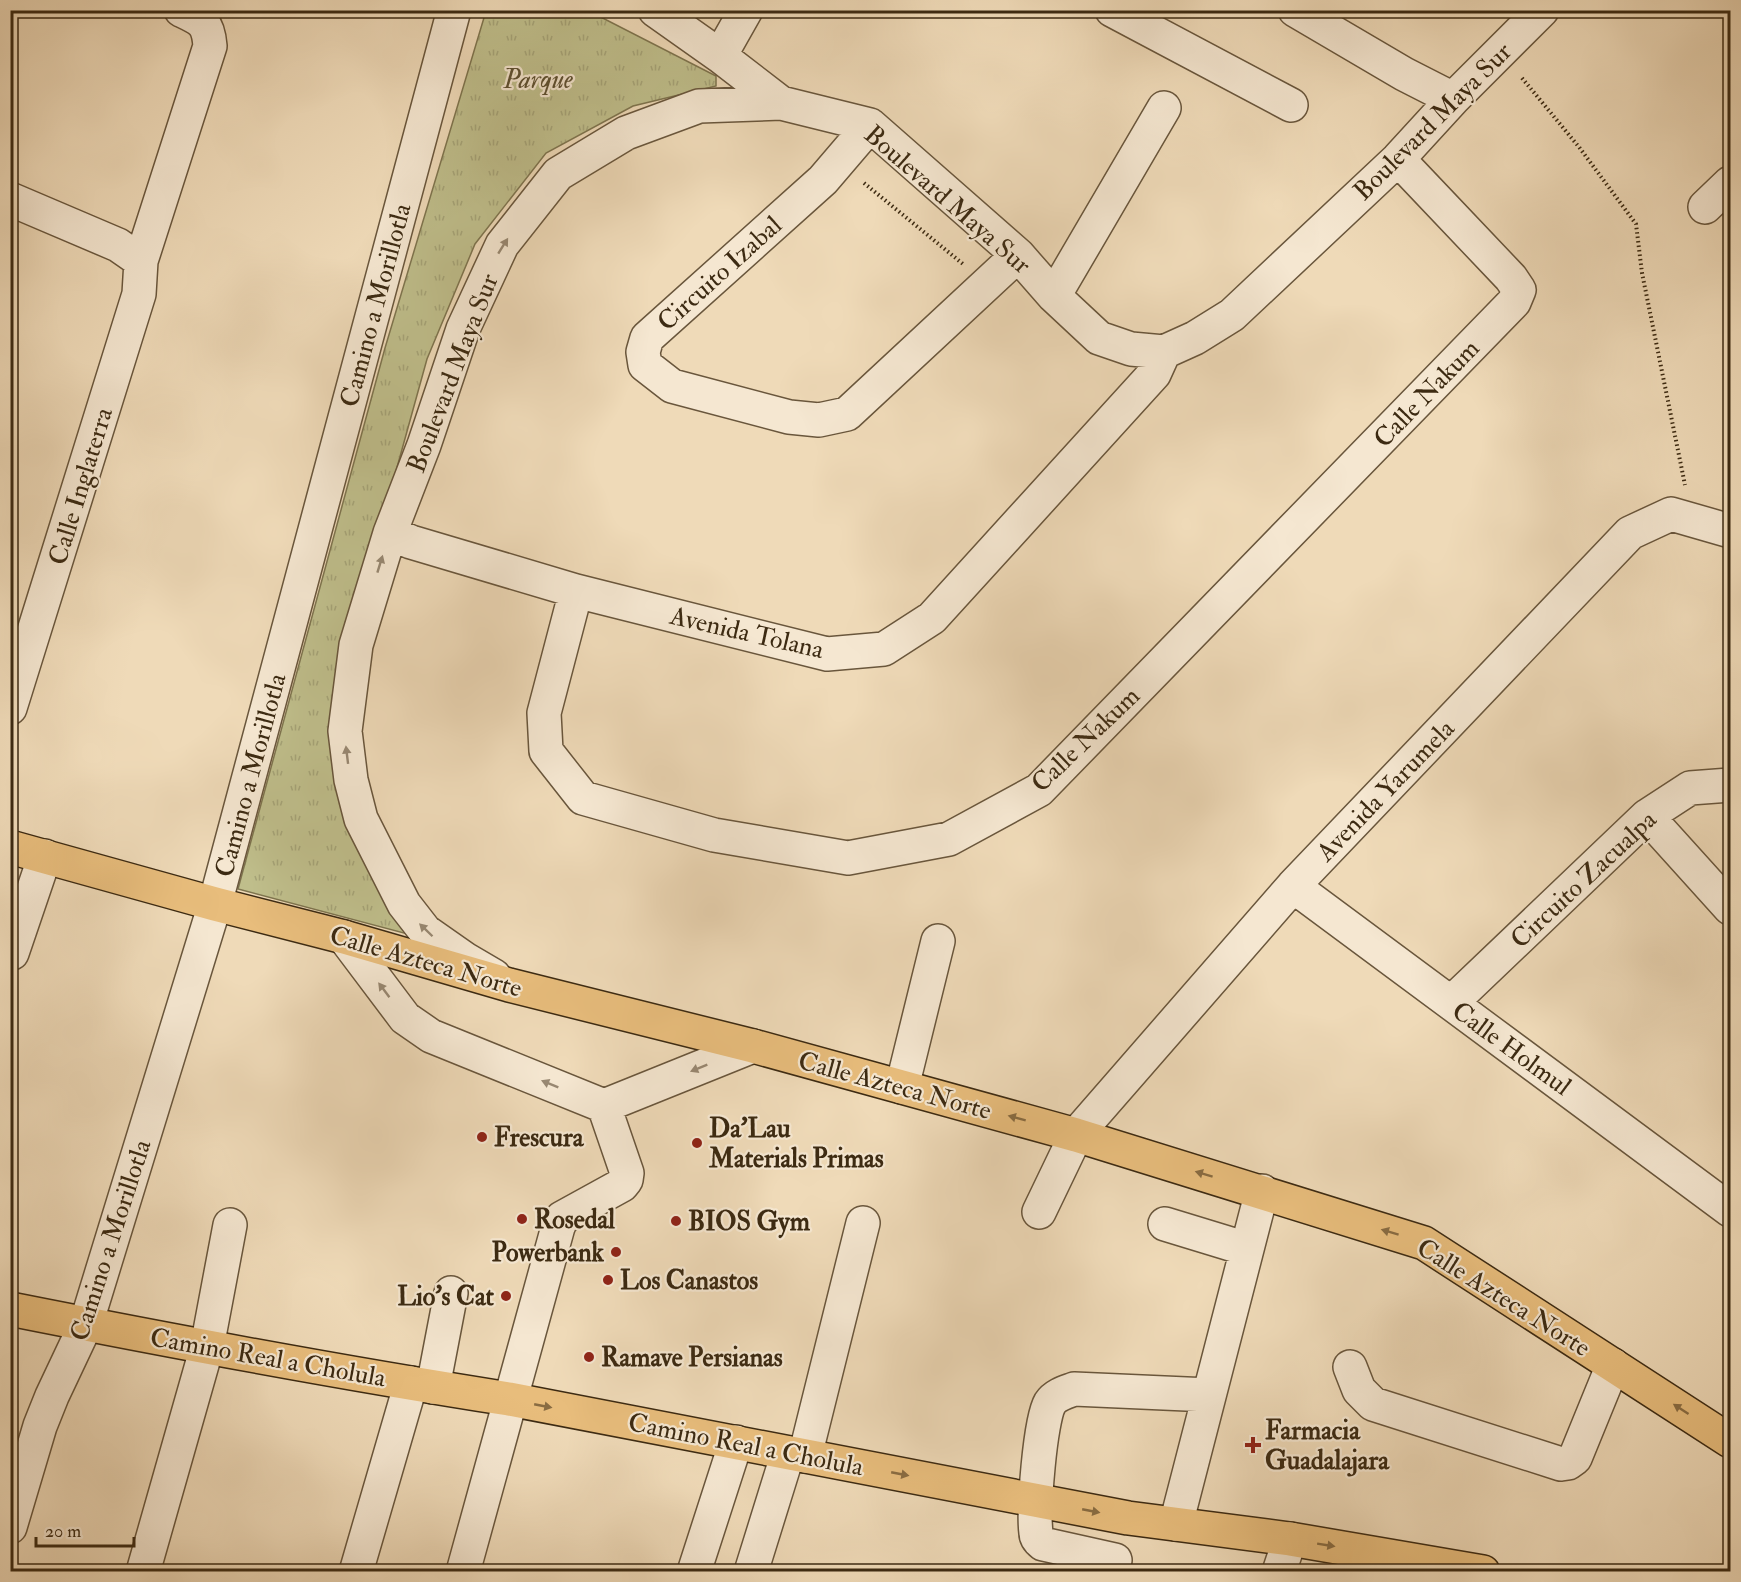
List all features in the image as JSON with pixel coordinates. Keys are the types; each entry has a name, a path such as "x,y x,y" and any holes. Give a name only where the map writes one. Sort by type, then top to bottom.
{"main road":[{"name":"Calle Azteca Norte","path":"10,847 344,937 509,985 753,1046 1076,1135 1424,1243 1731,1441"},
{"name":"Camino Real a Cholula","path":"10,1309 207,1347 509,1399 1128,1518 1290,1539 1372,1562 1483,1572"}],"street":[{"name":"Calle Inglaterra","path":"10,708 23,624 139,294 141,261 210,46 209,33 203,21 181,10"},
{"name":"Camino a Morillotla","path":"10,1527 40,1426 86,1324 215,904 454,10"},
{"path":"655,10 781,103"},
{"path":"720,56 746,10"},
{"path":"1112,10 1291,105"},
{"path":"1295,10 1404,74 1453,99"},
{"name":"Boulevard Maya Sur","path":"509,985 465,959 425,931 404,904 361,819 354,797 345,731 356,645 390,533 424,445 463,329 502,245 558,174 626,133 699,106 781,103 870,125 1018,255 1054,296 1099,338 1131,349 1164,352 1195,338 1232,315 1398,159 1453,99 1542,10"},
{"path":"1054,296 1164,108"},
{"name":"Circuito Izabal","path":"870,125 823,180 647,338 643,352 645,365 672,386 789,417 819,420 847,414 1018,255"},
{"name":"Calle Nakum","path":"576,591 544,713 546,751 583,798 714,835 848,858 949,838 1039,790 1514,302 1519,290 1511,278 1398,159"},
{"path":"1705,207 1731,183"},
{"path":"10,199 118,244 141,261"},
{"name":"Avenida Tolana","path":"390,533 411,542 576,591 828,654 884,649 932,618 1154,374 1164,352"},
{"name":"Avenida Yarumela","path":"1039,1212 1076,1135 1293,886 1630,533 1671,514 1731,531"},
{"name":"Circuito Zacualpa","path":"1451,1003 1647,816 1690,788 1731,784"},
{"path":"1647,816 1731,908"},
{"path":"12,953 45,856"},
{"name":"Calle Holmul","path":"1293,886 1731,1210"},
{"path":"344,937 405,1018 431,1036 604,1106 753,1046"},
{"path":"902,1087 938,941"},
{"path":"463,1572 558,1227 562,1218 622,1185 626,1179 627,1173 604,1106"},
{"path":"1176,1524 1262,1191"},
{"path":"751,1572 796,1454 863,1223"},
{"path":"1165,1224 1247,1249"},
{"path":"143,1572 207,1347 230,1225"},
{"path":"356,1572 422,1385 451,1293"},
{"path":"1350,1367 1359,1390 1373,1404 1561,1464 1568,1463 1575,1458 1613,1365"},
{"path":"1128,1518 1114,1566 1043,1544 1038,1540 1036,1500 1042,1431 1050,1403 1059,1395 1074,1389 1209,1395"},
{"path":"694,1572 736,1442"},
{"path":"1279,1572 1290,1539"}],"path":[{"path":"1501,51 1579,147 1636,224 1642,273 1679,459 1695,521"},
{"path":"839,163 988,284"}],"green space":[{"name":"Parque","path":"486,11 589,11 716,76 716,86 633,106 546,153 475,244 427,359 393,482 333,740 415,936 238,889 385,348"}],"place":[{"name":"Frescura","path":"482,1137"},
{"name":"Da'Lau Materials Primas","path":"697,1143"},
{"name":"Rosedal","path":"522,1219"},
{"name":"BIOS Gym","path":"676,1221"},
{"name":"Powerbank","path":"616,1252"},
{"name":"Los Canastos","path":"608,1280"},
{"name":"Lio's Cat","path":"506,1296"},
{"name":"Ramave Persianas","path":"589,1357"},
{"name":"Farmacia Guadalajara","path":"1253,1445"}]}
